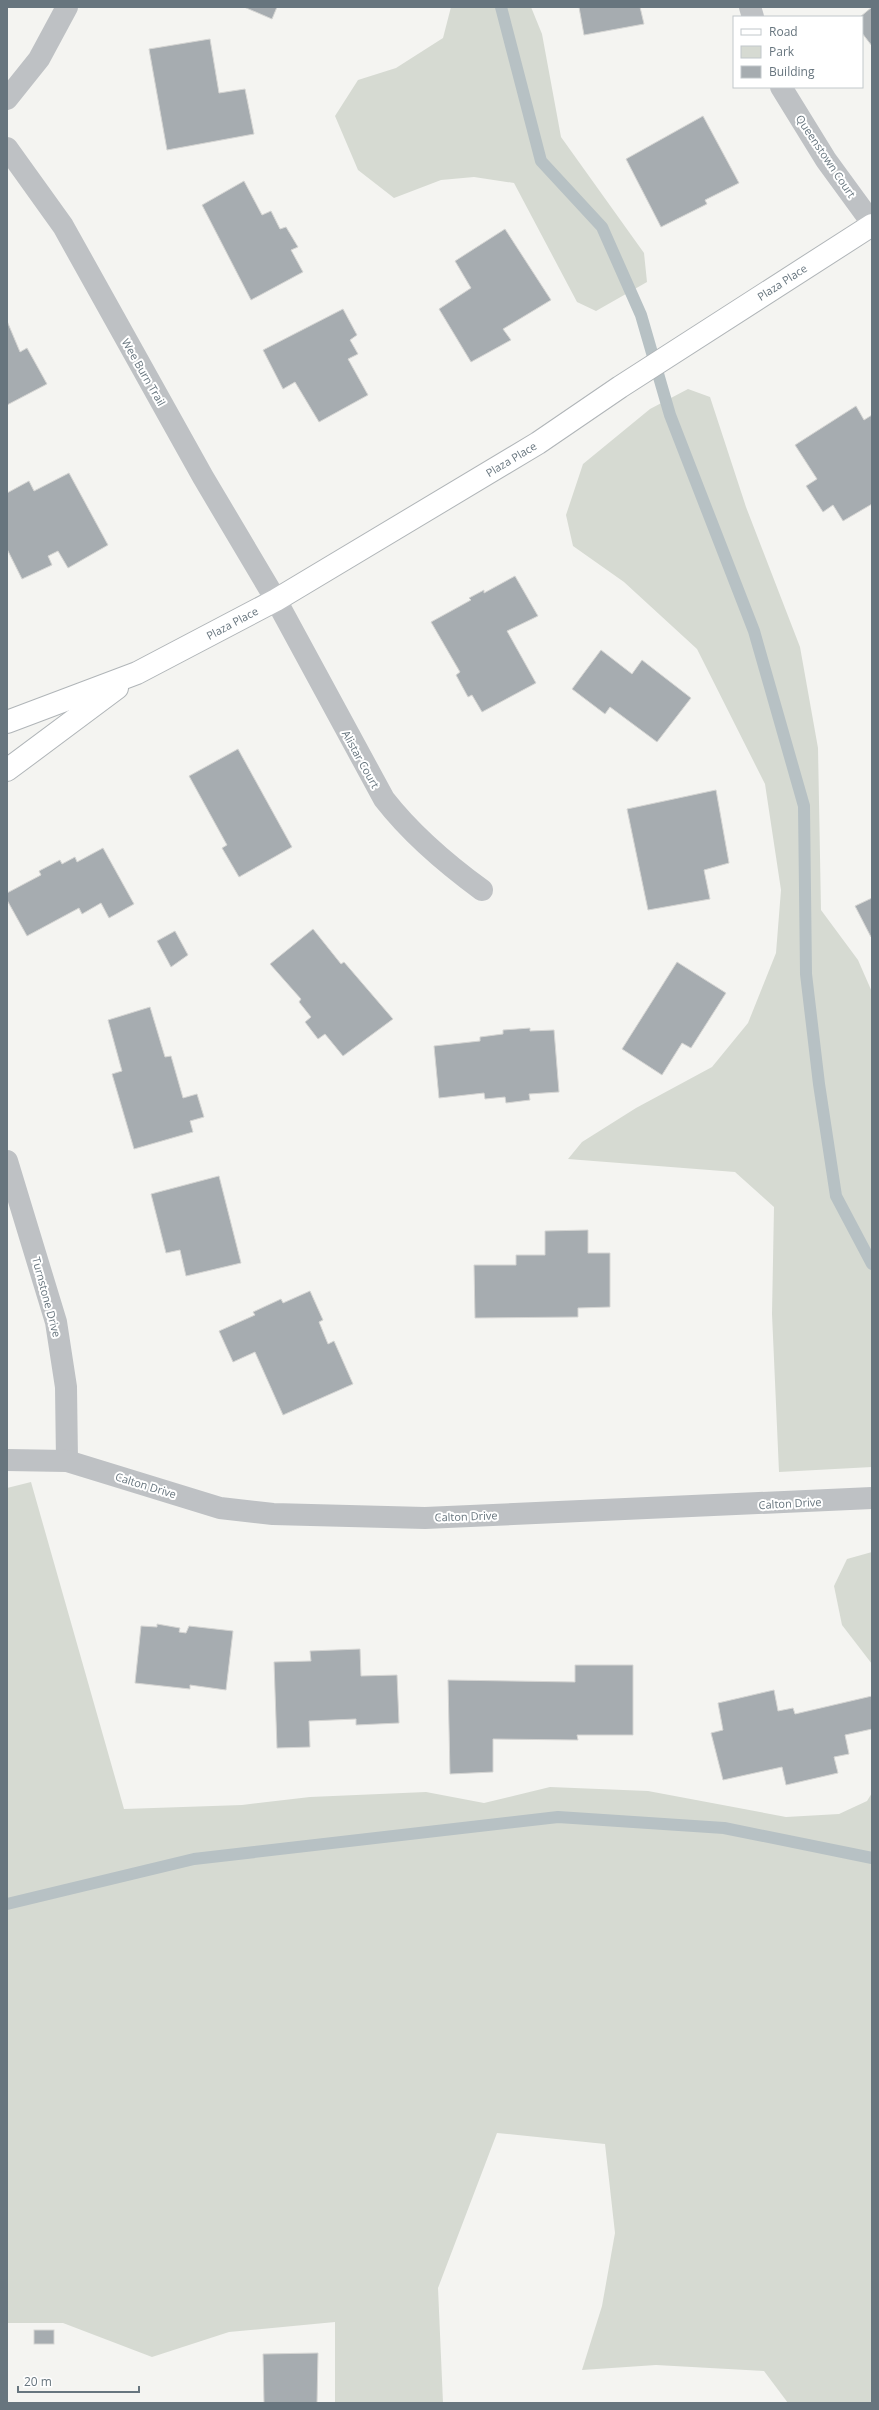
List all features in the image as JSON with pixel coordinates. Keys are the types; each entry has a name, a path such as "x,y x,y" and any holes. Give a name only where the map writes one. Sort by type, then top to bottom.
{"street":[{"path":"7,99 39,59 67,7"},
{"name":"Queenstown Court","path":"782,88 826,160 872,224"},
{"name":"Wee Burn Trail","path":"7,148 63,226 217,503 276,600"},
{"name":"Plaza Place","path":"7,722 137,673 276,600 538,443 620,387 872,224"},
{"name":"Alistar Court","path":"276,600 384,799 405,826 446,864 482,890"},
{"name":"Plaza Place","path":"7,770 137,673"},
{"name":"Turnstone Drive","path":"7,1161 56,1322 66,1387 67,1461"},
{"name":"Calton Drive","path":"7,1460 67,1461 220,1508 273,1514 425,1518 872,1498"}],"green space":[{"path":"451,7 531,7 542,34 561,137 644,253 647,282 596,311 577,302 514,183 474,177 441,180 394,198 358,170 335,116 358,80 396,68 443,38"},
{"path":"688,389 710,397 746,507 800,647 818,748 821,910 858,960 872,992 872,1467 779,1472 772,1314 774,1207 735,1172 568,1159 582,1142 636,1108 712,1067 748,1023 776,953 781,890 765,784 697,649 624,582 573,546 566,515 583,464 650,409"},
{"path":"31,1482 124,1809 242,1805 310,1797 426,1792 484,1803 550,1787 648,1791 786,1817 839,1814 867,1801 872,1793 872,2403 788,2403 764,2371 656,2365 582,2370 602,2306 615,2233 605,2144 497,2133 438,2288 443,2403 335,2403 335,2322 229,2332 152,2357 63,2323 7,2323 7,1488"},
{"path":"872,1552 872,1664 842,1625 834,1586 847,1559"}],"building":[{"path":"244,7 277,7 272,19"},
{"path":"579,7 640,7 644,24 584,35"},
{"path":"872,7 872,46 863,34 863,16 861,16"},
{"path":"210,39 219,93 245,89 254,134 167,150 149,49"},
{"path":"703,116 739,183 705,200 707,204 661,227 626,159"},
{"path":"244,181 262,215 271,211 280,229 286,227 298,247 291,250 303,272 251,300 202,205"},
{"path":"505,229 551,300 503,329 511,340 471,362 439,309 471,288 455,261"},
{"path":"343,309 357,335 350,340 358,354 348,359 368,395 319,422 295,382 283,389 263,350"},
{"path":"7,321 20,352 27,348 47,384 7,405"},
{"path":"856,406 864,420 872,415 872,504 843,521 833,505 823,512 806,486 817,479 795,445"},
{"path":"69,473 108,545 68,568 58,551 48,556 52,565 22,579 7,549 7,493 29,481 34,491"},
{"path":"515,576 538,616 507,631 536,683 482,712 472,695 468,697 456,675 460,672 431,622 471,600 469,598 484,590 484,593"},
{"path":"601,650 632,674 642,660 691,698 657,742 610,707 605,714 572,689"},
{"path":"238,749 292,847 239,877 222,848 227,845 189,776"},
{"path":"716,790 729,863 704,870 710,899 648,910 627,809"},
{"path":"103,848 134,904 109,918 101,903 82,914 79,908 27,936 7,900 7,893 41,875 39,871 60,860 62,864 75,857 77,862"},
{"path":"872,898 872,936 871,937 855,906"},
{"path":"313,929 341,964 344,962 393,1019 343,1056 325,1034 318,1039 305,1022 311,1017 299,1002 301,999 270,964"},
{"path":"175,931 188,955 171,967 157,941"},
{"path":"677,962 726,993 691,1048 682,1043 662,1075 622,1049"},
{"path":"150,1007 165,1057 171,1056 183,1098 197,1094 204,1117 190,1121 193,1132 134,1149 112,1074 122,1071 108,1020"},
{"path":"530,1028 530,1031 554,1030 559,1092 529,1094 530,1100 506,1103 505,1097 485,1099 484,1093 439,1098 434,1046 480,1041 480,1037 503,1034 503,1030"},
{"path":"219,1176 241,1263 186,1276 180,1250 166,1253 151,1194"},
{"path":"588,1230 588,1253 610,1253 610,1307 578,1308 578,1317 475,1318 474,1265 516,1265 516,1255 545,1255 545,1231"},
{"path":"310,1291 323,1320 319,1322 328,1344 334,1341 353,1384 283,1415 255,1352 233,1362 219,1331 255,1315 253,1312 281,1299 283,1303"},
{"path":"157,1624 180,1628 179,1632 186,1633 189,1626 233,1631 226,1690 190,1685 190,1689 135,1683 141,1626 157,1627"},
{"path":"360,1649 361,1676 397,1675 399,1723 356,1725 356,1719 309,1721 310,1747 277,1748 274,1662 311,1661 310,1651"},
{"path":"575,1665 633,1665 633,1735 577,1735 578,1740 493,1739 493,1772 450,1774 448,1680 575,1682"},
{"path":"774,1690 778,1711 793,1708 795,1714 872,1696 872,1729 845,1735 849,1754 834,1757 838,1773 786,1785 782,1767 723,1780 711,1733 723,1730 718,1703"},
{"path":"34,2330 54,2330 54,2344 34,2344"},
{"path":"318,2353 317,2403 264,2403 263,2354"}],"waterway":[{"path":"501,7 541,161 602,227 641,315 670,415 754,631 804,806 806,974 819,1084 836,1196 872,1264"},
{"path":"7,1904 194,1859 558,1817 724,1828 872,1858"}]}
